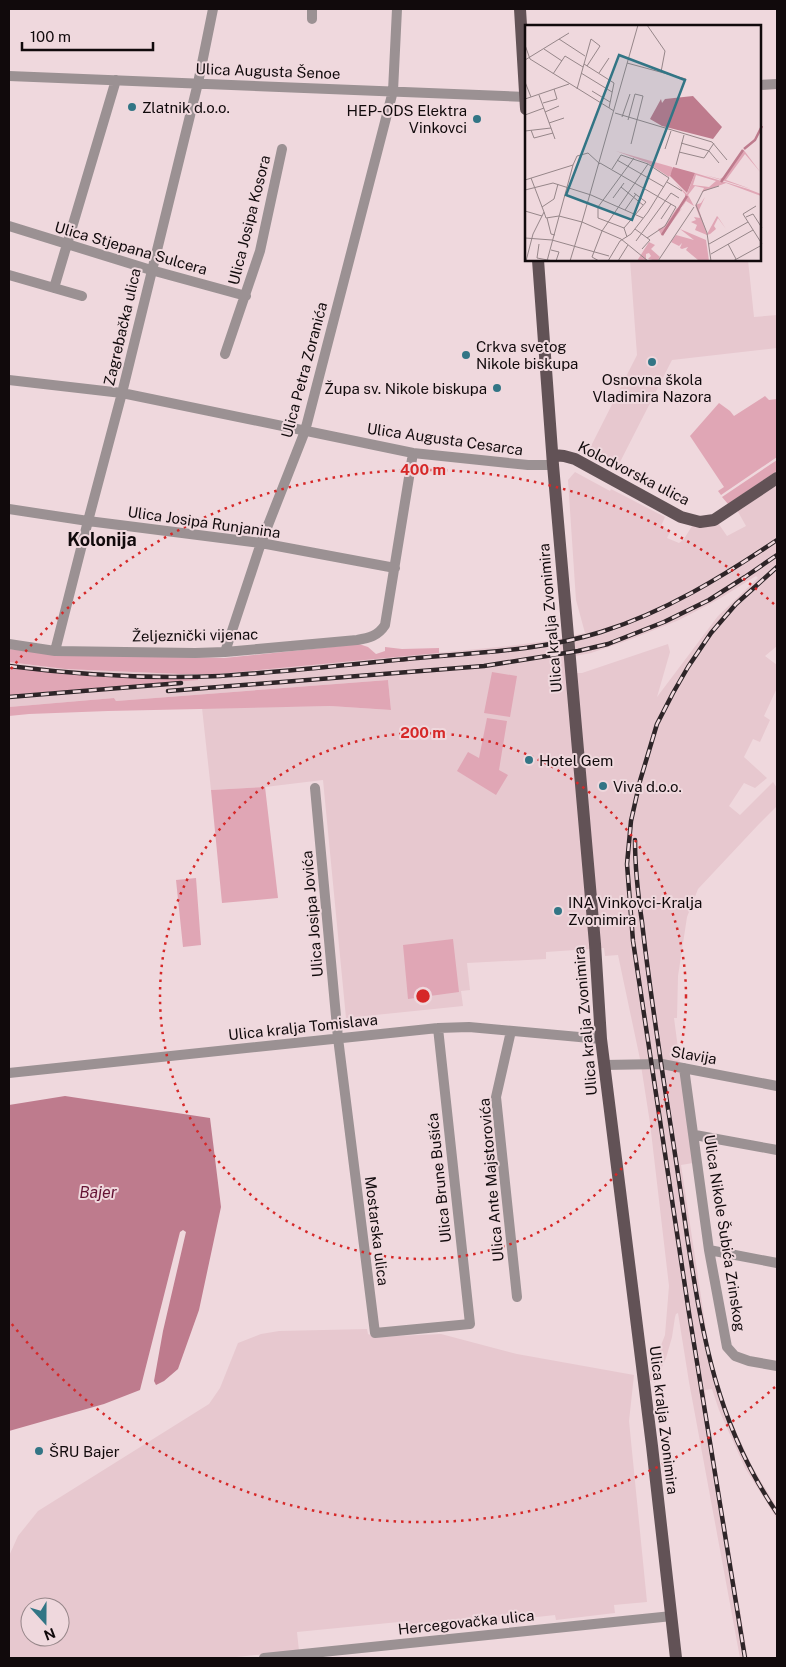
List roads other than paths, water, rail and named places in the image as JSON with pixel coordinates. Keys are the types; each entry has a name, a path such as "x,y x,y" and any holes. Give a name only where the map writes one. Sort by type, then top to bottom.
{"main road":[{"path":"520,9 525,86"},
{"name":"Ulica kralja Zvonimira","path":"538,261 553,460 595,944 601,1039 676,1658"},
{"name":"Kolodvorska ulica","path":"553,460 564,456 575,459 681,517 700,522 714,520 777,478"}],"street":[{"name":"Zagrebačka ulica","path":"55,651 122,393 198,83 214,9"},
{"name":"Ulica Petra Zoranića","path":"225,652 261,543 305,431 393,91 397,9"},
{"name":"Ulica Augusta Šenoe","path":"9,76 393,91 525,101"},
{"path":"54,288 116,80"},
{"path":"761,85 777,84"},
{"name":"Ulica Josipa Kosora","path":"225,354 260,252 282,149"},
{"name":"Ulica Stjepana Sulcera","path":"9,226 151,270 246,296"},
{"path":"9,275 82,296"},
{"name":"Ulica Augusta Cesarca","path":"9,380 122,393 413,452 528,465 553,460"},
{"path":"395,568 413,452"},
{"name":"Ulica Josipa Runjanina","path":"9,509 261,543 395,568"},
{"name":"Željeznički vijenac","path":"9,644 55,651 225,652 368,638 380,632 385,625 395,568"},
{"name":"Ulica Josipa Jovića","path":"315,788 338,1038"},
{"name":"Ulica kralja Tomislava","path":"9,1073 438,1028 469,1027 601,1039"},
{"name":"Ulica Brune Bušića","path":"438,1028 470,1324"},
{"name":"Ulica Ante Majstorovića","path":"511,1031 496,1097 517,1297"},
{"name":"Mostarska ulica","path":"338,1038 375,1333 470,1324"},
{"name":"Slavija","path":"604,1065 657,1064 777,1086"},
{"name":"Ulica Nikole Šubića Zrinskog","path":"684,1068 710,1250 727,1347 735,1356 749,1361 777,1366"},
{"path":"695,1135 777,1150"},
{"path":"710,1250 777,1263"},
{"name":"Hercegovačka ulica","path":"264,1658 289,1657 672,1616"}],"water":[{"name":"Bajer","path":"65,1096 210,1118 221,1207 199,1310 178,1369 156,1385 154,1381 163,1331 186,1232 183,1230 180,1232 140,1390 104,1404 9,1431 9,1105"}],"railway":[{"path":"9,666 114,676 220,676 530,647 578,638 625,624 670,604 714,580 777,540"},
{"path":"168,691 484,666 578,651 608,644 664,622 709,600 777,555"},
{"path":"745,1658 689,1313 633,941 627,864 631,821 640,781 657,724 688,667 711,633 736,604 777,567"},
{"path":"9,697 181,683"},
{"path":"635,840 638,891 652,1002 699,1310 726,1414 740,1447 777,1513"}],"place":[{"name":"Zlatnik d.o.o.","path":"132,107"},
{"name":"HEP-ODS Elektra Vinkovci","path":"477,119"},
{"name":"Crkva svetog Nikole biskupa","path":"466,355"},
{"name":"Osnovna škola Vladimira Nazora","path":"652,362"},
{"name":"Župa sv. Nikole biskupa","path":"497,388"},
{"name":"Hotel Gem","path":"529,760"},
{"name":"Viva d.o.o.","path":"603,786"},
{"name":"INA Vinkovci-Kralja Zvonimira","path":"558,911"},
{"name":"ŠRU Bajer","path":"39,1451"}],"district":[{"name":"Kolonija","path":"102,539"}]}
